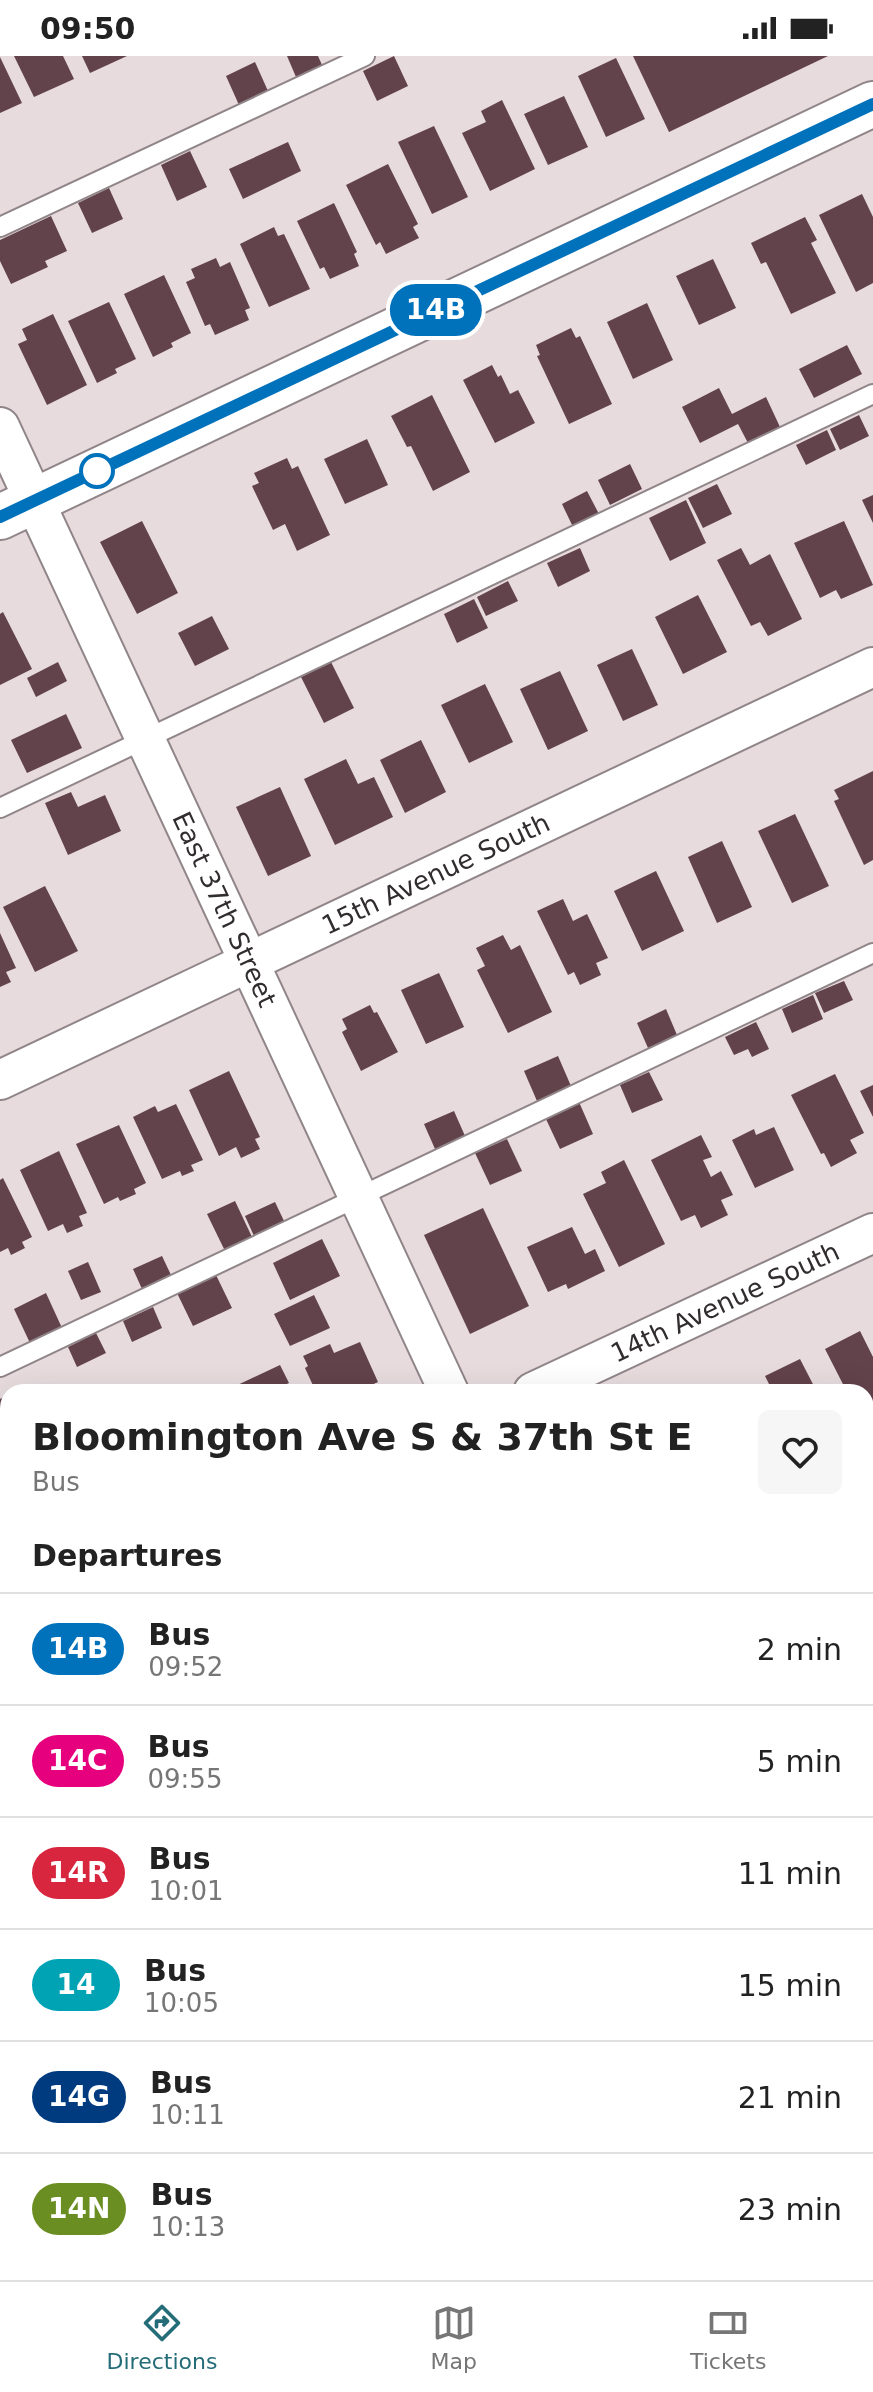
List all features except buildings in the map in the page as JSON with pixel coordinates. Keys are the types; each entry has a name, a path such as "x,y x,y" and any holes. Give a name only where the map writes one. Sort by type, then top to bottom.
{"street":[{"path":"17,509 873,104"},
{"name":"East 37th Street","path":"0,427 17,509 146,739 445,1384"},
{"name":"15th Avenue South","path":"0,1080 873,667"},
{"name":"14th Avenue South","path":"550,1384 873,1233"}],"lane":[{"path":"0,227 365,56"},
{"path":"0,808 873,394"},
{"path":"0,1367 873,953"}],"bus line":[{"name":"14B","path":"0,517 873,104"}]}
